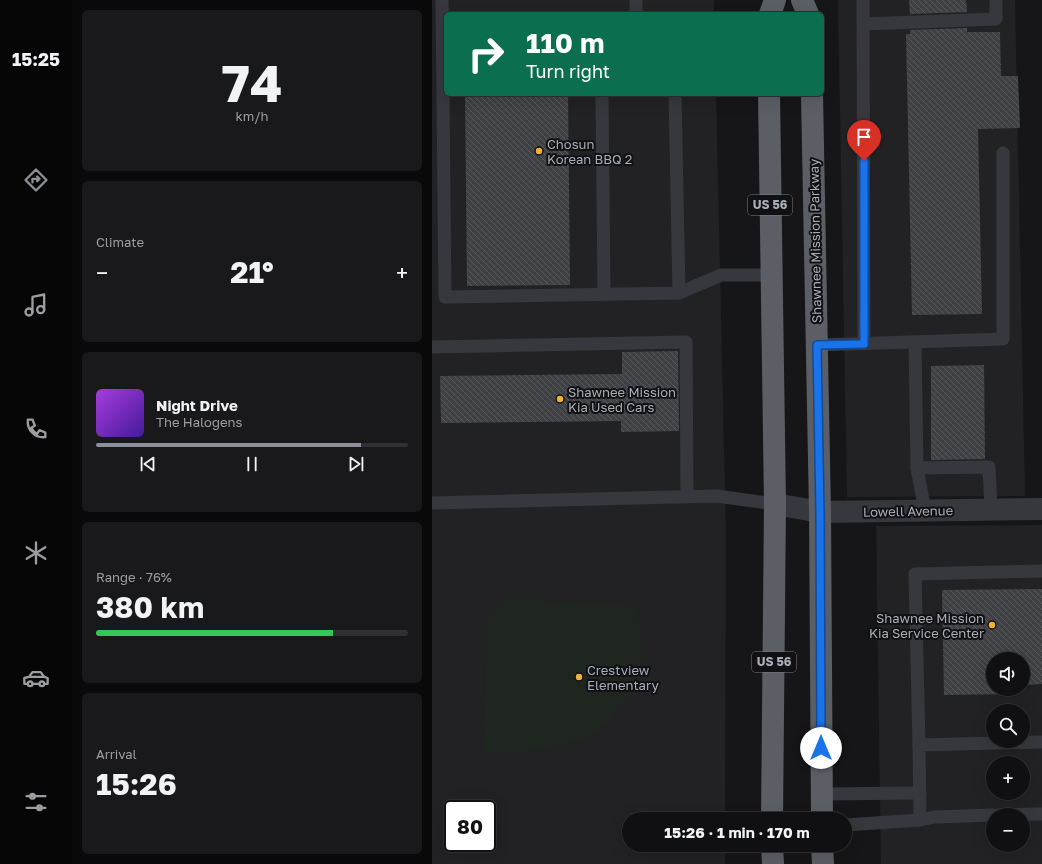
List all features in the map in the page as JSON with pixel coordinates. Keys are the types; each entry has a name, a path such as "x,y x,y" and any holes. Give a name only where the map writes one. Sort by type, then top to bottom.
{"highway":[{"path":"771,12 775,0"},
{"path":"802,0 807,12"},
{"name":"US 56","path":"769,96 775,504 772,812"},
{"name":"Shawnee Mission Parkway","path":"812,96 820,512 822,812"},
{"path":"772,852 773,864"},
{"path":"822,852 823,864"}],"street":[{"name":"Lowell Avenue","path":"775,504 820,512 1042,509"}],"lane":[{"path":"442,0 445,296 679,293 721,275 771,276"},
{"path":"636,0 636,12"},
{"path":"863,0 864,344"},
{"path":"863,24 996,19 996,0"},
{"path":"602,96 604,294"},
{"path":"675,96 679,293"},
{"path":"817,345 1004,339 1003,153"},
{"path":"432,347 686,342 687,496"},
{"path":"915,342 917,468 925,511"},
{"path":"917,468 989,467 991,510"},
{"path":"432,503 716,496 775,504"},
{"path":"920,820 915,574 1042,572"},
{"path":"919,745 1042,742"},
{"path":"822,794 920,793"},
{"path":"1030,814 1042,814"},
{"path":"852,825 920,820 935,817 986,815"}],"shaded area":[{"path":"432,0 714,0 714,12 444,12 444,96 716,96 726,537 725,812 622,812 622,852 725,852 725,864 432,864"},
{"path":"838,0 1015,0 1025,496 847,497"},
{"path":"1042,525 1042,864 881,864 876,526"},
{"path":"504,599 638,606 642,658 635,686 613,717 589,739 523,752 484,752 487,616"}],"building":[{"path":"909,0 966,0 967,12 910,14"},
{"path":"967,28 967,32 1000,32 1001,76 1018,76 1020,128 978,129 982,314 912,315 906,34 910,34 910,30"},
{"path":"465,96 568,96 570,285 467,286"},
{"name":"Shawnee Mission Kia Used Cars","path":"678,351 679,431 621,432 621,421 441,423 440,376 622,374 622,352"},
{"path":"984,365 985,459 931,460 931,366"},
{"name":"Shawnee Mission Kia Service Center","path":"1042,589 1042,684 1030,685 1030,652 986,652 986,694 944,695 942,590"}],"place":[{"name":"Chosun Korean BBQ 2","path":"539,151"},
{"name":"Shawnee Mission Kia Used Cars","path":"560,399"},
{"name":"Shawnee Mission Kia Service Center","path":"992,625"},
{"name":"Crestview Elementary","path":"579,677"}],"route":[{"path":"821,748 820,512 817,345 864,344 864,161"}]}
